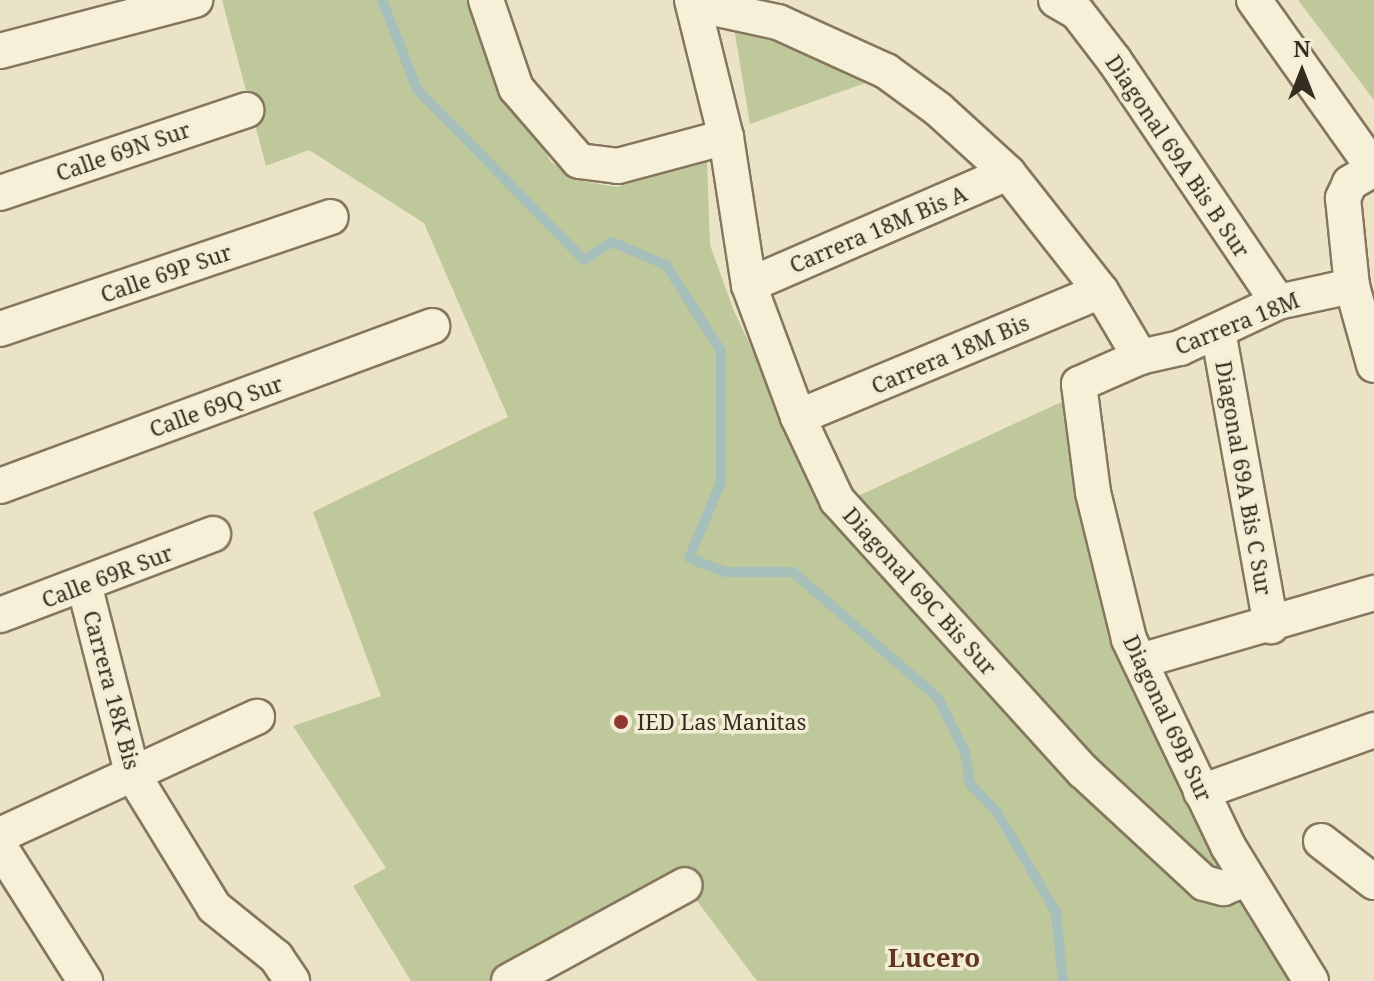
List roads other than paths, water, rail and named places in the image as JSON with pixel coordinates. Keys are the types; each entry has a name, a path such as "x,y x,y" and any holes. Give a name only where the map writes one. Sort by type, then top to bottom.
{"street":[{"path":"0,51 195,0"},
{"path":"486,0 516,88 562,147 579,161 602,167 726,137"},
{"path":"1254,0 1374,169 1346,188 1343,204 1352,286 1374,361"},
{"path":"693,2 778,22 886,71 938,109 1008,173 1101,291 1140,357"},
{"name":"Diagonal 69C Bis Sur","path":"693,2 726,137 749,285 798,417 837,500 1083,771 1204,883 1223,888 1247,879"},
{"name":"Diagonal 69A Bis B Sur","path":"1066,6 1278,302"},
{"name":"Calle 69N Sur","path":"0,193 246,110"},
{"name":"Carrera 18M Bis A","path":"749,285 1008,173"},
{"name":"Calle 69P Sur","path":"0,329 331,217"},
{"name":"Carrera 18M","path":"1079,384 1140,357 1218,331 1278,302 1352,286"},
{"name":"Carrera 18M Bis","path":"798,417 1101,291"},
{"name":"Calle 69Q Sur","path":"0,486 432,326"},
{"name":"Diagonal 69A Bis C Sur","path":"1218,331 1271,626"},
{"name":"Diagonal 69B Sur","path":"1079,384 1093,492 1129,639 1201,792 1247,879 1311,981"},
{"name":"Calle 69R Sur","path":"0,615 213,534"},
{"name":"Carrera 18K Bis","path":"84,584 132,773 214,907 276,957 292,981"},
{"path":"1140,661 1271,626 1374,593"},
{"path":"0,835 257,717"},
{"path":"1201,792 1374,730"},
{"path":"1321,841 1374,882"},
{"path":"0,847 85,981"},
{"path":"509,981 685,885"}],"waterway":[{"path":"382,0 417,89 584,260 612,242 666,265 721,351 721,482 689,558 725,572 793,572 938,698 965,752 970,784 997,812 1056,912 1063,981"}],"place":[{"name":"IED Las Manitas","path":"621,722"}],"district":[{"name":"Lucero","path":"934,958"}]}
